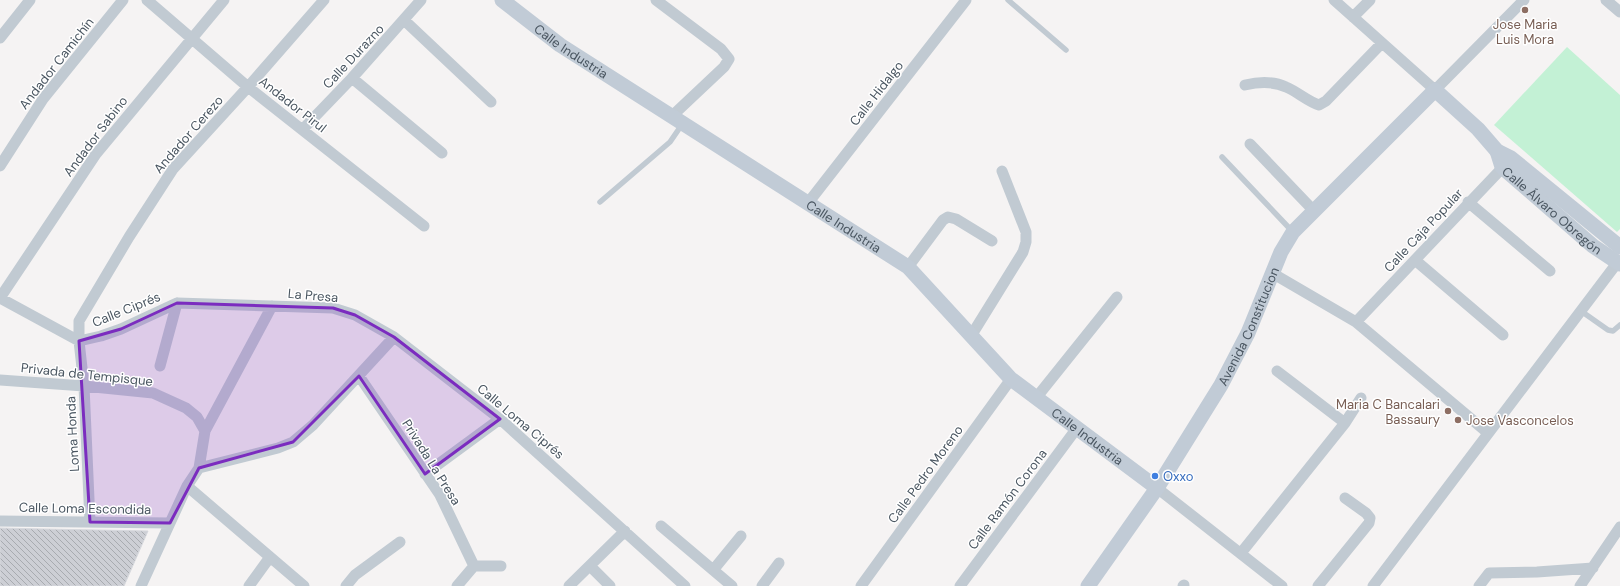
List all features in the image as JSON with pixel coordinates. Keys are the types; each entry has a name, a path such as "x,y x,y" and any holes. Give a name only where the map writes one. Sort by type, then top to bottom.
{"street":[{"path":"0,38 29,0"},
{"name":"Andador Camichín","path":"0,166 43,99 123,0"},
{"name":"Andador Pirul","path":"147,0 192,37 248,87 424,226"},
{"name":"Andador Sabino","path":"0,298 96,154 224,0"},
{"name":"Andador Cerezo","path":"79,321 129,237 173,168 248,87 324,0"},
{"name":"Calle Durazno","path":"303,129 352,78 421,0"},
{"name":"Calle Industria","path":"502,0 560,45 908,267 1011,379 1157,488"},
{"path":"656,0 721,49 729,59 724,67 678,120"},
{"name":"Calle Hidalgo","path":"808,203 966,0"},
{"path":"1334,0 1435,90 1524,0"},
{"path":"1353,17 1370,0"},
{"path":"1606,0 1620,12"},
{"path":"404,20 491,102"},
{"path":"1245,85 1268,83 1285,86 1311,102 1319,105 1326,101 1382,43"},
{"path":"352,78 442,153"},
{"name":"Calle Álvaro Obregón","path":"1435,90 1478,129 1507,162 1593,246 1619,262"},
{"name":"Avenida Constitucion","path":"1088,586 1157,488 1221,385 1248,333 1272,274 1293,232 1435,90"},
{"path":"1250,144 1314,211"},
{"name":"Calle Álvaro Obregón","path":"1507,162 1620,247"},
{"name":"Calle Caja Popular","path":"1356,322 1507,162"},
{"path":"971,336 1023,252 1026,242 1026,232 1002,171"},
{"path":"1468,202 1550,271"},
{"path":"908,267 943,220 948,217 956,219 992,241"},
{"path":"1415,260 1503,335"},
{"path":"1373,586 1619,262"},
{"path":"1272,274 1356,322 1488,433"},
{"path":"0,298 79,341"},
{"path":"1036,398 1117,298"},
{"path":"160,366 177,303"},
{"name":"Calle Ciprés","path":"79,341 101,336 121,329 177,303 272,306"},
{"path":"141,586 187,486 198,468 205,431 272,306"},
{"name":"La Presa","path":"272,306 333,308 355,315 394,337"},
{"name":"Loma Honda","path":"79,321 79,341 84,386 90,522"},
{"path":"198,468 278,448 293,442 313,425 394,337"},
{"name":"Calle Loma Ciprés","path":"394,337 500,419 685,586"},
{"path":"1277,371 1345,423"},
{"name":"Privada La Presa","path":"359,376 440,495 474,566"},
{"name":"Calle Pedro Moreno","path":"861,586 1011,379"},
{"name":"Privada de Tempisque","path":"0,380 153,393 186,408 197,417 205,431"},
{"path":"1241,553 1345,423 1361,398"},
{"path":"425,474 500,419"},
{"name":"Calle Ramón Corona","path":"960,586 1077,428"},
{"path":"187,486 304,586"},
{"path":"1157,488 1282,586"},
{"path":"1318,586 1369,523 1370,518 1366,513 1345,498"},
{"name":"Calle Loma Escondida","path":"0,521 170,523"},
{"path":"661,526 714,569 732,586"},
{"path":"1580,586 1620,527"},
{"path":"569,586 625,532"},
{"path":"714,569 741,536"},
{"path":"346,586 355,575 400,542"},
{"path":"248,586 270,557"},
{"path":"762,586 779,562"},
{"path":"457,586 474,566 501,566"},
{"path":"590,566 610,586"},
{"path":"1479,586 1489,573 1537,572 1593,568"}],"lane":[{"path":"1008,0 1066,50"},
{"path":"600,202 670,142 678,120"},
{"path":"1222,157 1293,232"},
{"path":"1581,311 1608,330 1613,331 1620,325"}],"highlighted area":[{"path":"177,303 333,308 355,315 394,337 500,419 425,474 359,376 293,442 199,468 170,523 90,522 79,341 121,329"}],"green space":[{"path":"1567,47 1620,95 1620,229 1617,232 1494,125"}],"building":[{"path":"0,528 148,531 124,586 0,586"}],"place":[{"name":"Jose Maria Luis Mora","path":"1525,10"},
{"name":"Maria C Bancalari Bassaury","path":"1448,411"},
{"name":"Jose Vasconcelos","path":"1458,420"},
{"name":"Oxxo","path":"1155,476"}]}
